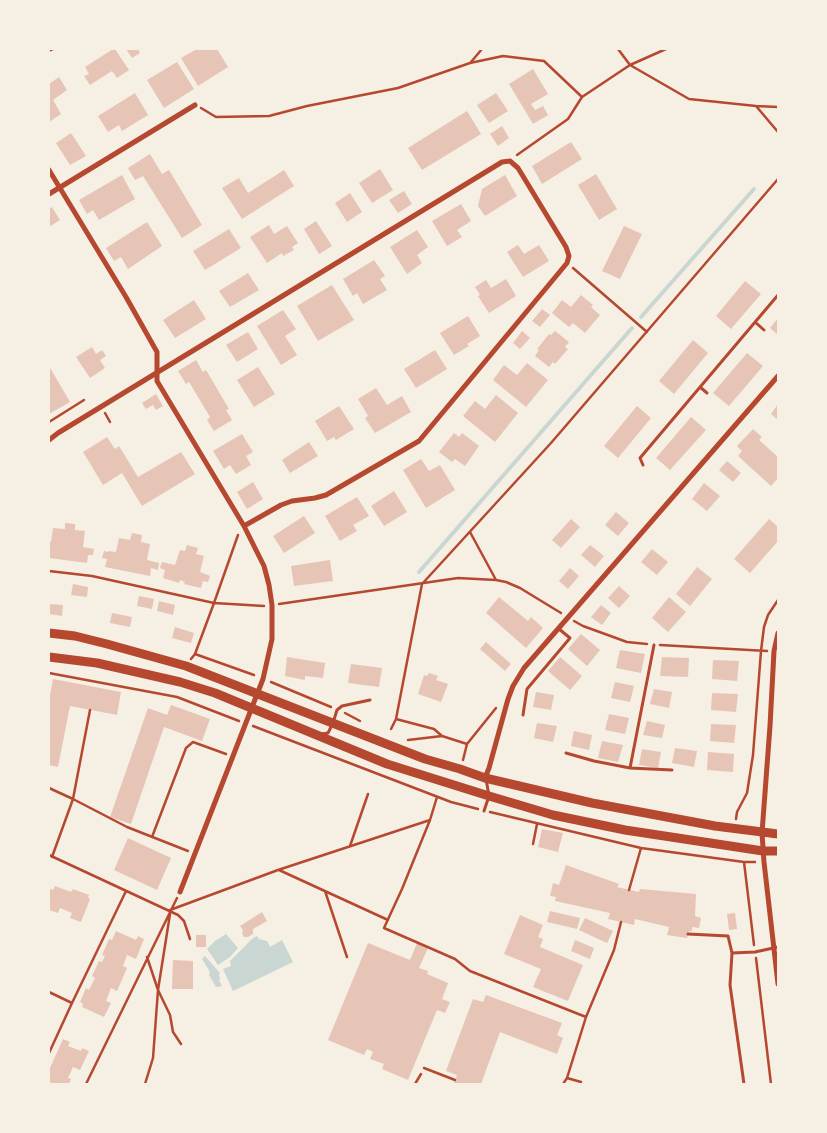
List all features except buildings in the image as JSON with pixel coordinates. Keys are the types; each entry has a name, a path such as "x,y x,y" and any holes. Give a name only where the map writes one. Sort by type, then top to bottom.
{"main road":[{"path":"49,633 75,636 186,666 425,759 485,778 592,803 715,826 778,834"},
{"path":"49,657 97,663 180,682 215,693 388,764 553,815 625,830 778,852"}],"street":[{"path":"49,194 196,104"},
{"path":"49,440 156,372 502,162 510,161 518,168 566,247 569,256 567,263 419,441 326,495 292,501 281,505 244,526"},
{"path":"49,170 157,352 157,381 244,526 264,566 269,585 272,605 272,639 263,678 180,892"},
{"path":"485,778 508,699 513,686 524,668 778,376"},
{"path":"778,634 774,651 770,736 762,832 776,947 778,984"}],"lane":[{"path":"643,465 640,458 778,295"},
{"path":"755,322 764,330"},
{"path":"700,387 707,393"},
{"path":"523,715 527,689 570,638 558,628"},
{"path":"630,768 654,645"},
{"path":"316,736 328,733 336,710 342,706 370,700"},
{"path":"566,753 630,768 672,770"},
{"path":"484,811 489,796 485,778"},
{"path":"688,934 728,936 732,953 730,985 744,1084"},
{"path":"732,953 755,952 776,947"}],"path":[{"path":"49,51 53,49"},
{"path":"470,63 482,49"},
{"path":"618,49 630,65 689,99 778,108"},
{"path":"510,161 568,119 582,96 630,65 666,49"},
{"path":"196,104 216,117 269,116 398,88 470,63 503,56 544,61 582,96"},
{"path":"756,106 778,132"},
{"path":"391,730 396,719 422,584 551,443 778,179"},
{"path":"567,263 647,332"},
{"path":"49,422 84,400"},
{"path":"104,412 110,422"},
{"path":"186,666 195,654 240,531 244,526"},
{"path":"470,532 496,580"},
{"path":"49,571 92,576 214,603 263,606 458,578 496,580 520,588 583,626 627,642 774,651"},
{"path":"735,829 738,812 747,792 753,755 760,651 764,627 768,614 778,600"},
{"path":"49,674 177,697 246,723"},
{"path":"460,769 467,744 498,705 508,699"},
{"path":"90,710 73,799 50,856 170,910 184,921 190,939"},
{"path":"396,719 434,728 442,736"},
{"path":"755,725 762,726"},
{"path":"152,837 186,748 193,742 227,755"},
{"path":"49,788 127,826 190,852"},
{"path":"350,846 368,794"},
{"path":"437,797 416,855 384,928 455,959 470,971 586,1018"},
{"path":"170,910 278,870 430,820"},
{"path":"533,844 538,824"},
{"path":"732,861 733,847"},
{"path":"629,890 641,848"},
{"path":"744,862 771,1084"},
{"path":"278,870 388,920"},
{"path":"325,890 347,956"},
{"path":"49,1053 126,891"},
{"path":"86,1084 180,892"},
{"path":"145,1084 153,1058 158,990 170,910"},
{"path":"563,1084 567,1078 586,1018 614,950 621,922"},
{"path":"147,958 158,990 170,1015 173,1032 181,1044"},
{"path":"49,992 72,1002"},
{"path":"424,1068 455,1080"},
{"path":"415,1084 421,1074"},
{"path":"567,1078 581,1082"}],"shaded area":[{"path":"226,934 238,948 230,957 218,965 207,949"},
{"path":"257,936 259,939 267,941 270,947 282,940 293,962 233,991 223,969 231,966 230,961"},
{"path":"205,956 220,973 219,980 222,986 216,987 209,975 210,972 202,959"}],"waterway":[{"path":"641,317 754,189"},
{"path":"419,572 632,328"}]}
